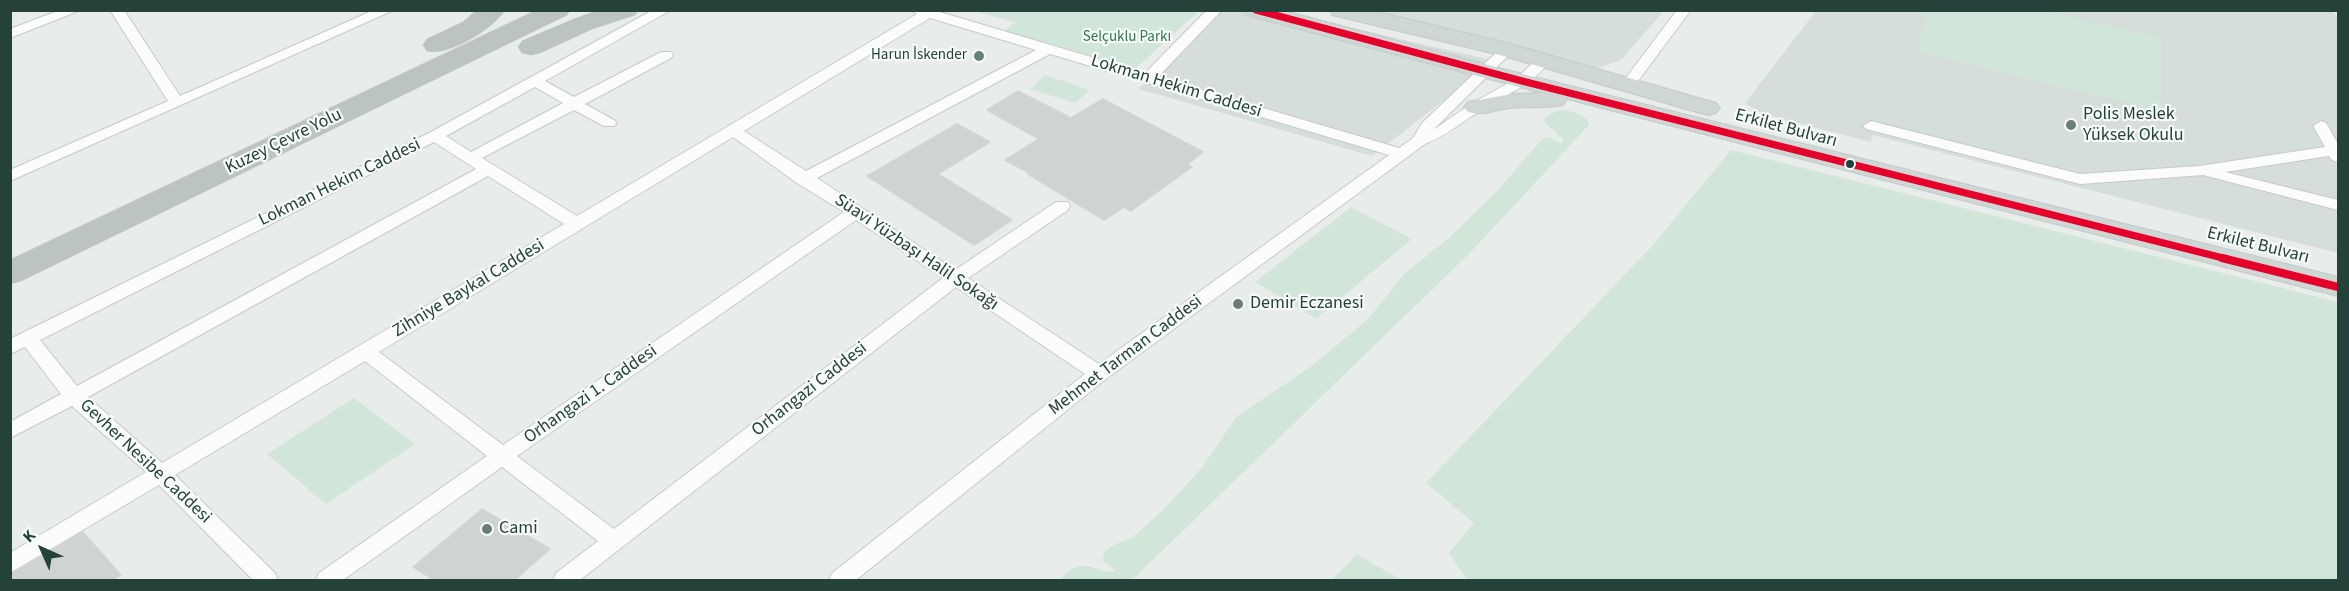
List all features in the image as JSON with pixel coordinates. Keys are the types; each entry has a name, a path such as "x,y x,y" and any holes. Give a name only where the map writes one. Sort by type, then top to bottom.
{"highway":[{"path":"260,135 316,103 459,34 493,10"},
{"name":"Kuzey Çevre Yolu","path":"10,255 524,10"},
{"name":"Kuzey Çevre Yolu","path":"10,273 558,10"},
{"path":"150,206 346,130 552,37 626,10"}],"main road":[{"name":"Erkilet Bulvarı","path":"1254,10 1596,100 2338,287"},
{"name":"Erkilet Bulvarı","path":"1340,10 1507,50 1628,86 1912,162 2338,266"},
{"path":"1476,107 1521,100 1570,102 1596,100"}],"street":[{"path":"10,34 74,10"},
{"path":"117,10 177,103"},
{"path":"10,176 387,10"},
{"name":"Lokman Hekim Caddesi","path":"19,343 435,135 536,82 664,10"},
{"path":"1148,79 1215,10"},
{"path":"1628,86 1684,10"},
{"name":"Lokman Hekim Caddesi","path":"922,12 1401,154"},
{"name":"Zihniye Baykal Caddesi","path":"10,564 733,130 922,12"},
{"path":"803,178 1048,49"},
{"name":"Mehmet Tarman Caddesi","path":"1419,141 1427,126 1507,50"},
{"path":"471,158 666,55"},
{"name":"Mehmet Tarman Caddesi","path":"840,580 1099,374 1419,141 1443,131 1476,107 1522,81 1543,61"},
{"path":"536,82 609,123"},
{"path":"1871,126 2080,179 2199,171 2337,154 2321,126"},
{"name":"Süavi Yüzbaşı Halil Sokağı","path":"733,130 1099,374"},
{"path":"435,135 577,224"},
{"path":"10,430 488,169"},
{"path":"2199,171 2338,205"},
{"name":"Orhangazi Caddesi","path":"564,580 954,279 1062,206"},
{"name":"Orhangazi 1. Caddesi","path":"327,580 856,211"},
{"name":"Gevher Nesibe Caddesi","path":"19,343 161,474 267,580"},
{"path":"365,351 614,542"}],"shaded area":[{"path":"1216,11 1279,11 1495,61 1372,156 1139,89"},
{"path":"1377,11 1664,11 1621,60 1598,68"},
{"name":"Polis Meslek Yüksek Okulu","path":"1816,11 2332,11 2338,18 2338,253 1872,135 1871,142 1763,114 1745,103"}],"green space":[{"name":"Selçuklu Parkı","path":"1199,10 1136,68 1004,31 1015,22 973,11"},
{"path":"1927,11 2042,11 2161,38 2161,111 1917,51"},
{"path":"1045,75 1090,90 1075,103 1030,89"},
{"path":"1565,110 1587,119 1589,125 1470,253 1132,580 1060,580 1077,567 1091,567 1103,571 1116,570 1103,562 1104,552 1132,538 1162,511 1201,469 1236,417 1309,368 1368,319 1405,273 1450,237 1498,190 1541,140 1549,137 1561,144 1564,140 1544,122 1550,114"},
{"path":"1731,150 2338,302 2338,580 1467,580 1449,553 1474,523 1426,483 1653,245"},
{"path":"1351,207 1412,239 1316,319 1255,282"},
{"path":"354,398 415,444 326,504 267,454"},
{"path":"1357,554 1401,580 1332,580"}],"building":[{"path":"1018,91 1071,118 1103,99 1203,152 1188,164 1192,167 1131,211 1124,207 1104,220 1005,160 1039,139 987,110"},
{"path":"957,124 990,142 938,174 1012,220 974,245 867,176"},
{"name":"Cami","path":"482,509 550,549 515,580 434,580 413,567"},
{"path":"83,532 121,575 112,580 10,580 10,575"}],"transit line":[{"path":"1256,10 1522,81 2338,287"}],"place":[{"name":"Harun İskender","path":"979,56"},
{"name":"Polis Meslek Yüksek Okulu","path":"2071,125"},
{"name":"Demir Eczanesi","path":"1238,304"},
{"name":"Cami","path":"487,529"}]}
